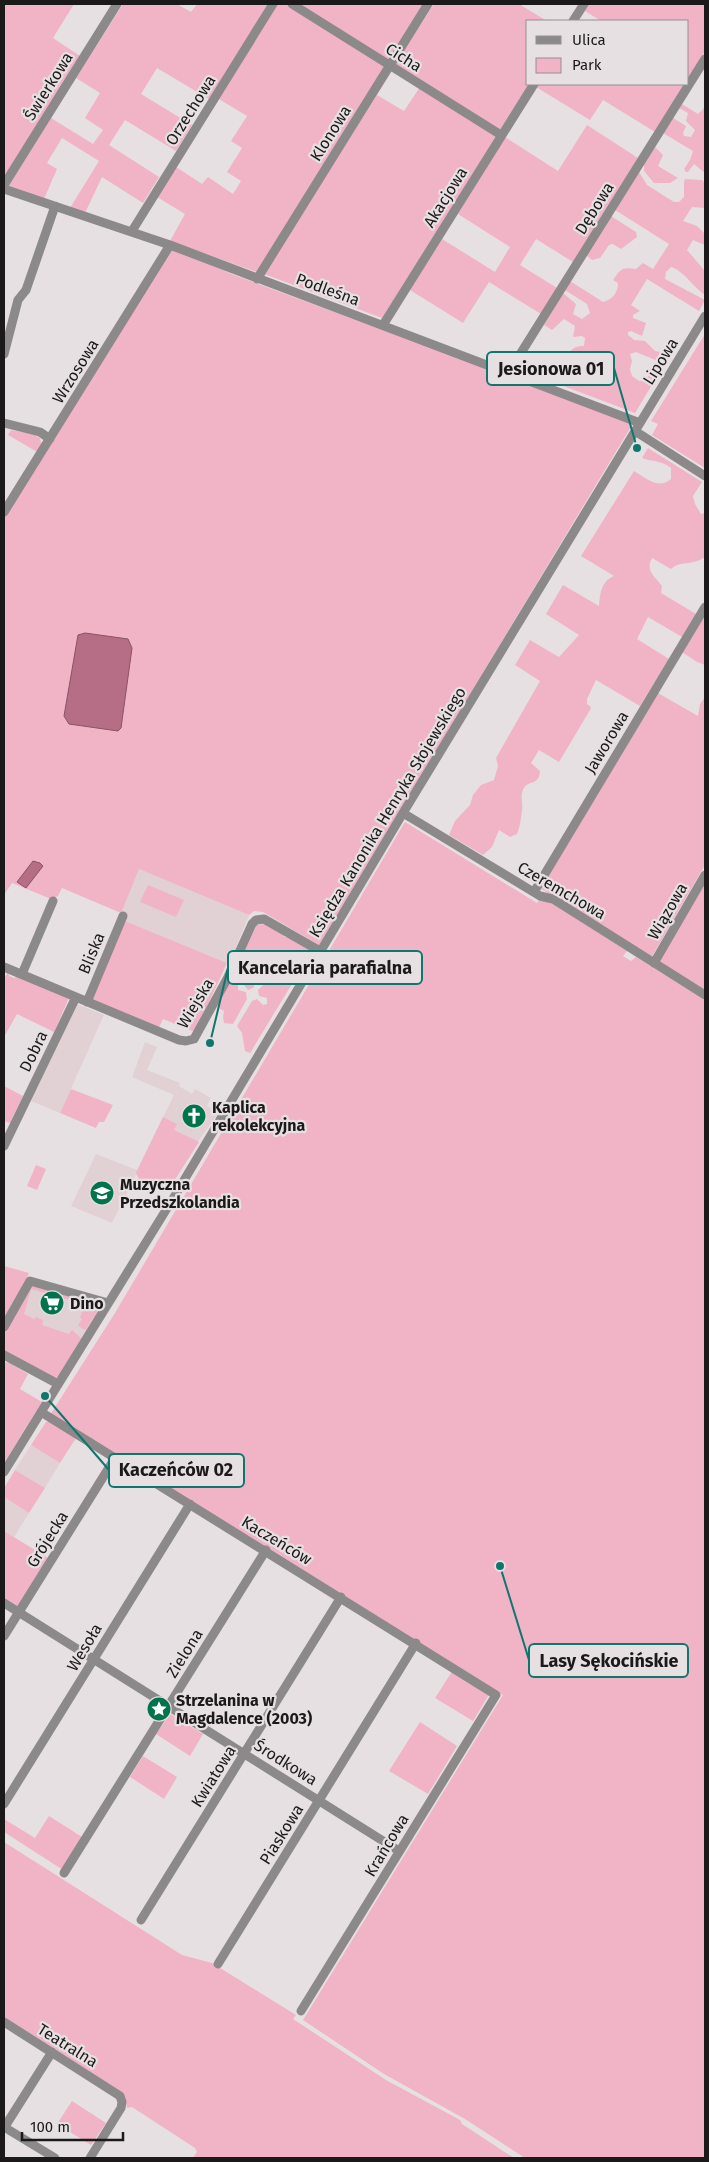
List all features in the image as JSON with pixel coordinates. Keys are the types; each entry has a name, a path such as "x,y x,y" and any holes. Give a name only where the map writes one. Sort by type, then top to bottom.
{"street":[{"name":"Świerkowa","path":"4,185 117,4"},
{"name":"Orzechowa","path":"132,231 273,4"},
{"name":"Cicha","path":"292,4 501,135"},
{"name":"Klonowa","path":"257,279 428,4"},
{"path":"574,20 584,4"},
{"name":"Dębowa","path":"689,85 705,59"},
{"name":"Akacjowa","path":"383,326 533,85"},
{"name":"Dębowa","path":"509,372 689,85"},
{"name":"Podleśna","path":"4,189 170,244 257,279 509,372 640,423"},
{"path":"4,354 18,300 26,290 55,206"},
{"name":"Wrzosowa","path":"4,512 170,244"},
{"name":"Lipowa","path":"640,423 705,316"},
{"path":"4,423 40,432 50,438"},
{"name":"Księdza Kanonika Henryka Słojewskiego","path":"4,1472 108,1304 640,423"},
{"path":"635,431 705,476"},
{"name":"Jaworowa","path":"534,892 705,607"},
{"name":"Czeremchowa","path":"403,813 542,897 552,899 705,995"},
{"name":"Wiązowa","path":"654,963 705,875"},
{"path":"22,974 53,901"},
{"name":"Bliska","path":"87,1002 123,916"},
{"name":"Wiejska","path":"4,967 179,1040 191,1041 210,1011 256,920 264,919 320,951"},
{"name":"Dobra","path":"4,1146 76,997"},
{"path":"4,1328 30,1281 108,1304"},
{"path":"4,1355 58,1384"},
{"name":"Kaczeńców","path":"41,1412 416,1643 496,1695"},
{"name":"Grójecka","path":"4,1636 115,1458"},
{"name":"Wesoła","path":"4,1804 190,1504"},
{"name":"Zielona","path":"64,1873 266,1550"},
{"name":"Kwiatowa","path":"141,1920 341,1597"},
{"name":"Środkowa","path":"4,1603 399,1851"},
{"name":"Piaskowa","path":"218,1964 416,1643"},
{"name":"Krańcowa","path":"301,2011 496,1695"},
{"name":"Teatralna","path":"4,2022 122,2098 121,2108 90,2158"},
{"path":"52,2052 4,2128 55,2158"}],"shaded area":[{"path":"85,633 128,639 132,648 121,728 118,731 69,724 64,716 78,635"},
{"path":"33,861 43,866 26,888 17,882"},
{"path":"139,869 249,915 230,962 227,963 125,921 120,914"},
{"path":"77,1004 104,1015 60,1113 31,1101"},
{"path":"145,1042 157,1047 147,1070 180,1083 179,1086 192,1094 195,1089 211,1098 207,1106 219,1112 192,1150 169,1189 165,1190 139,1179 136,1174 112,1223 71,1206 96,1154 137,1170 174,1095 132,1077"},
{"path":"29,1286 104,1305 56,1378 4,1332"},
{"path":"31,1445 60,1463 45,1488 15,1470"},
{"path":"4,1497 29,1513 14,1537 4,1531"}],"green space":[{"path":"4,4 74,4 53,38 80,56 4,179"},
{"path":"123,4 177,4 191,12 197,4 268,4 209,99 157,68 141,94 192,125 176,151 125,120 109,145 159,177 143,203 102,177 85,213 70,208 99,161 62,138 47,163 57,169 44,199 8,187 51,118 93,144 103,130 85,118 100,93 76,78"},
{"path":"278,4 288,4 385,66 257,272 170,241 185,214 157,197 176,167 202,184 208,177 233,194 241,181 227,172 242,148 231,141 247,116 219,99"},
{"path":"295,4 424,4 388,61"},
{"path":"434,4 519,4 545,20 526,20 526,85 528,85 499,131 394,66"},
{"path":"589,4 705,4 705,51 689,77 689,20 599,20 585,11"},
{"path":"538,85 684,85 655,132 603,100 590,120 536,87"},
{"path":"420,87 498,135 382,318 264,274 377,95 404,111"},
{"path":"682,104 698,114 705,107 705,173 694,164 686,172 684,169 693,151 663,133 673,118 686,126 683,133 684,136 691,137 695,130 686,121 688,113 679,108"},
{"path":"587,125 638,158 573,262 536,239 520,265 557,288 541,314 489,282 463,323 410,290 442,239 495,272 510,247 458,214 505,137 558,171"},
{"path":"655,147 663,155 658,166 678,178 670,183 654,183 644,171 644,164"},
{"path":"639,172 647,185 674,202 679,202 684,197 685,179 702,180 705,183 705,208 692,207 683,221 697,226 705,234 705,245 693,240 687,250 705,271 705,295 684,275 671,267 666,272 665,279 705,300 699,311 647,279 631,305 640,311 633,315 633,318 646,323 642,336 631,331 628,332 628,335 634,340 645,341 655,351 670,356 665,364 636,352 630,354 632,376 639,381 644,381 654,369 661,370 635,413 553,382 569,361 570,358 567,356 569,353 578,346 584,346 585,338 582,336 573,337 575,326 564,319 552,330 544,325 563,293 576,304 573,314 582,319 590,313 587,304 565,290 570,281 603,302 606,301 616,293 618,283 613,280 620,271 625,268 636,269 643,263 653,269 669,244 615,210"},
{"path":"611,216 636,232 637,237 621,249 613,244 609,245 600,258 592,260 586,255"},
{"path":"172,247 234,275 616,416 632,425 319,945 263,912 254,911 249,915 139,869 121,913 62,888 58,896 51,899 12,883 4,895 4,516"},
{"path":"705,334 705,468 652,435 658,424 651,421"},
{"path":"11,430 33,434 40,438 42,447 39,453 8,435"},
{"path":"648,448 702,482 693,496 701,514 705,513 705,559 675,566 671,569 652,558 650,563 650,570 662,586 661,593 696,614 682,637 648,617 637,639 669,659 640,706 596,680 587,699 587,704 591,707 590,710 559,762 539,750 531,763 540,771 537,779 523,790 520,825 517,834 510,837 499,830 492,847 483,855 449,835 455,821 470,805 473,795 481,785 494,780 498,766 496,758 540,681 515,665 530,640 559,657 579,635 546,614 563,585 599,606 601,593 606,581 614,576 581,556 634,471 652,482 661,483 671,479 671,468 668,465 642,458"},
{"path":"703,617 705,619 705,665 682,652"},
{"path":"658,693 698,716 700,704 705,697 705,865 651,958 540,888"},
{"path":"405,822 537,903 540,898 547,900 627,951 623,956 631,961 636,957 705,1000 705,2158 525,2158 465,2119 384,2074 303,2020 503,1695 50,1415 115,1313"},
{"path":"705,881 705,992 658,963"},
{"path":"148,885 184,900 176,917 140,902"},
{"path":"125,921 227,963 195,1032 163,1019 158,1029 92,1001"},
{"path":"265,924 283,934 284,937 289,937 312,951 250,1053 245,1051 242,1033 237,1026 252,1001 257,999 263,1005 267,1004 267,998 259,996 258,990 263,985 263,980 257,979 253,988 248,990 243,984 238,985 238,990 246,992 247,999 233,1024 224,1023 224,1011 217,1007 257,925"},
{"path":"8,972 9,976 14,978 18,976 69,998 54,1032 17,1014 4,1037 4,979"},
{"path":"4,1086 23,1096 10,1123 4,1121"},
{"path":"71,1089 113,1105 104,1122 99,1122 96,1128 60,1113"},
{"path":"163,1117 177,1124 174,1130 199,1142 169,1189 165,1190 139,1179 136,1173"},
{"path":"36,1165 46,1169 37,1190 27,1186"},
{"path":"4,1266 29,1273 28,1280 4,1325"},
{"path":"32,1284 104,1305 86,1330 78,1325 82,1319 80,1318 84,1304 31,1289 24,1314 34,1319 36,1317 43,1320 42,1325 69,1334 72,1330 82,1339 59,1377 53,1378 4,1351 4,1332 29,1286"},
{"path":"4,1362 10,1363 28,1374 20,1389 42,1402 4,1463"},
{"path":"49,1421 76,1438 60,1463 31,1445 46,1422"},
{"path":"15,1470 45,1488 29,1513 4,1497 4,1488"},
{"path":"4,1531 48,1558 17,1608 4,1600"},
{"path":"453,1670 490,1693 473,1721 435,1698"},
{"path":"170,1714 203,1734 190,1756 156,1734"},
{"path":"420,1722 457,1746 428,1794 389,1771"},
{"path":"143,1756 177,1777 164,1799 130,1777"},
{"path":"49,1816 82,1837 63,1870 4,1832 4,1819 35,1838"},
{"path":"4,1842 182,1955 212,1963 296,2015 293,2019 386,2080 460,2120 462,2124 514,2158 193,2158 197,2152 195,2148 132,2107 127,2108 125,2096 4,2019"},
{"path":"72,2101 106,2123 91,2145 57,2124"}],"place":[{"name":"Jesionowa 01","path":"637,448"},
{"name":"Kancelaria parafialna","path":"210,1043"},
{"name":"Kaplica rekolekcyjna","path":"194,1116"},
{"name":"Muzyczna Przedszkolandia","path":"102,1193"},
{"name":"Dino","path":"52,1303"},
{"name":"Kaczeńców 02","path":"45,1396"},
{"name":"Lasy Sękocińskie","path":"500,1566"},
{"name":"Strzelanina w Magdalence (2003)","path":"159,1709"}]}
